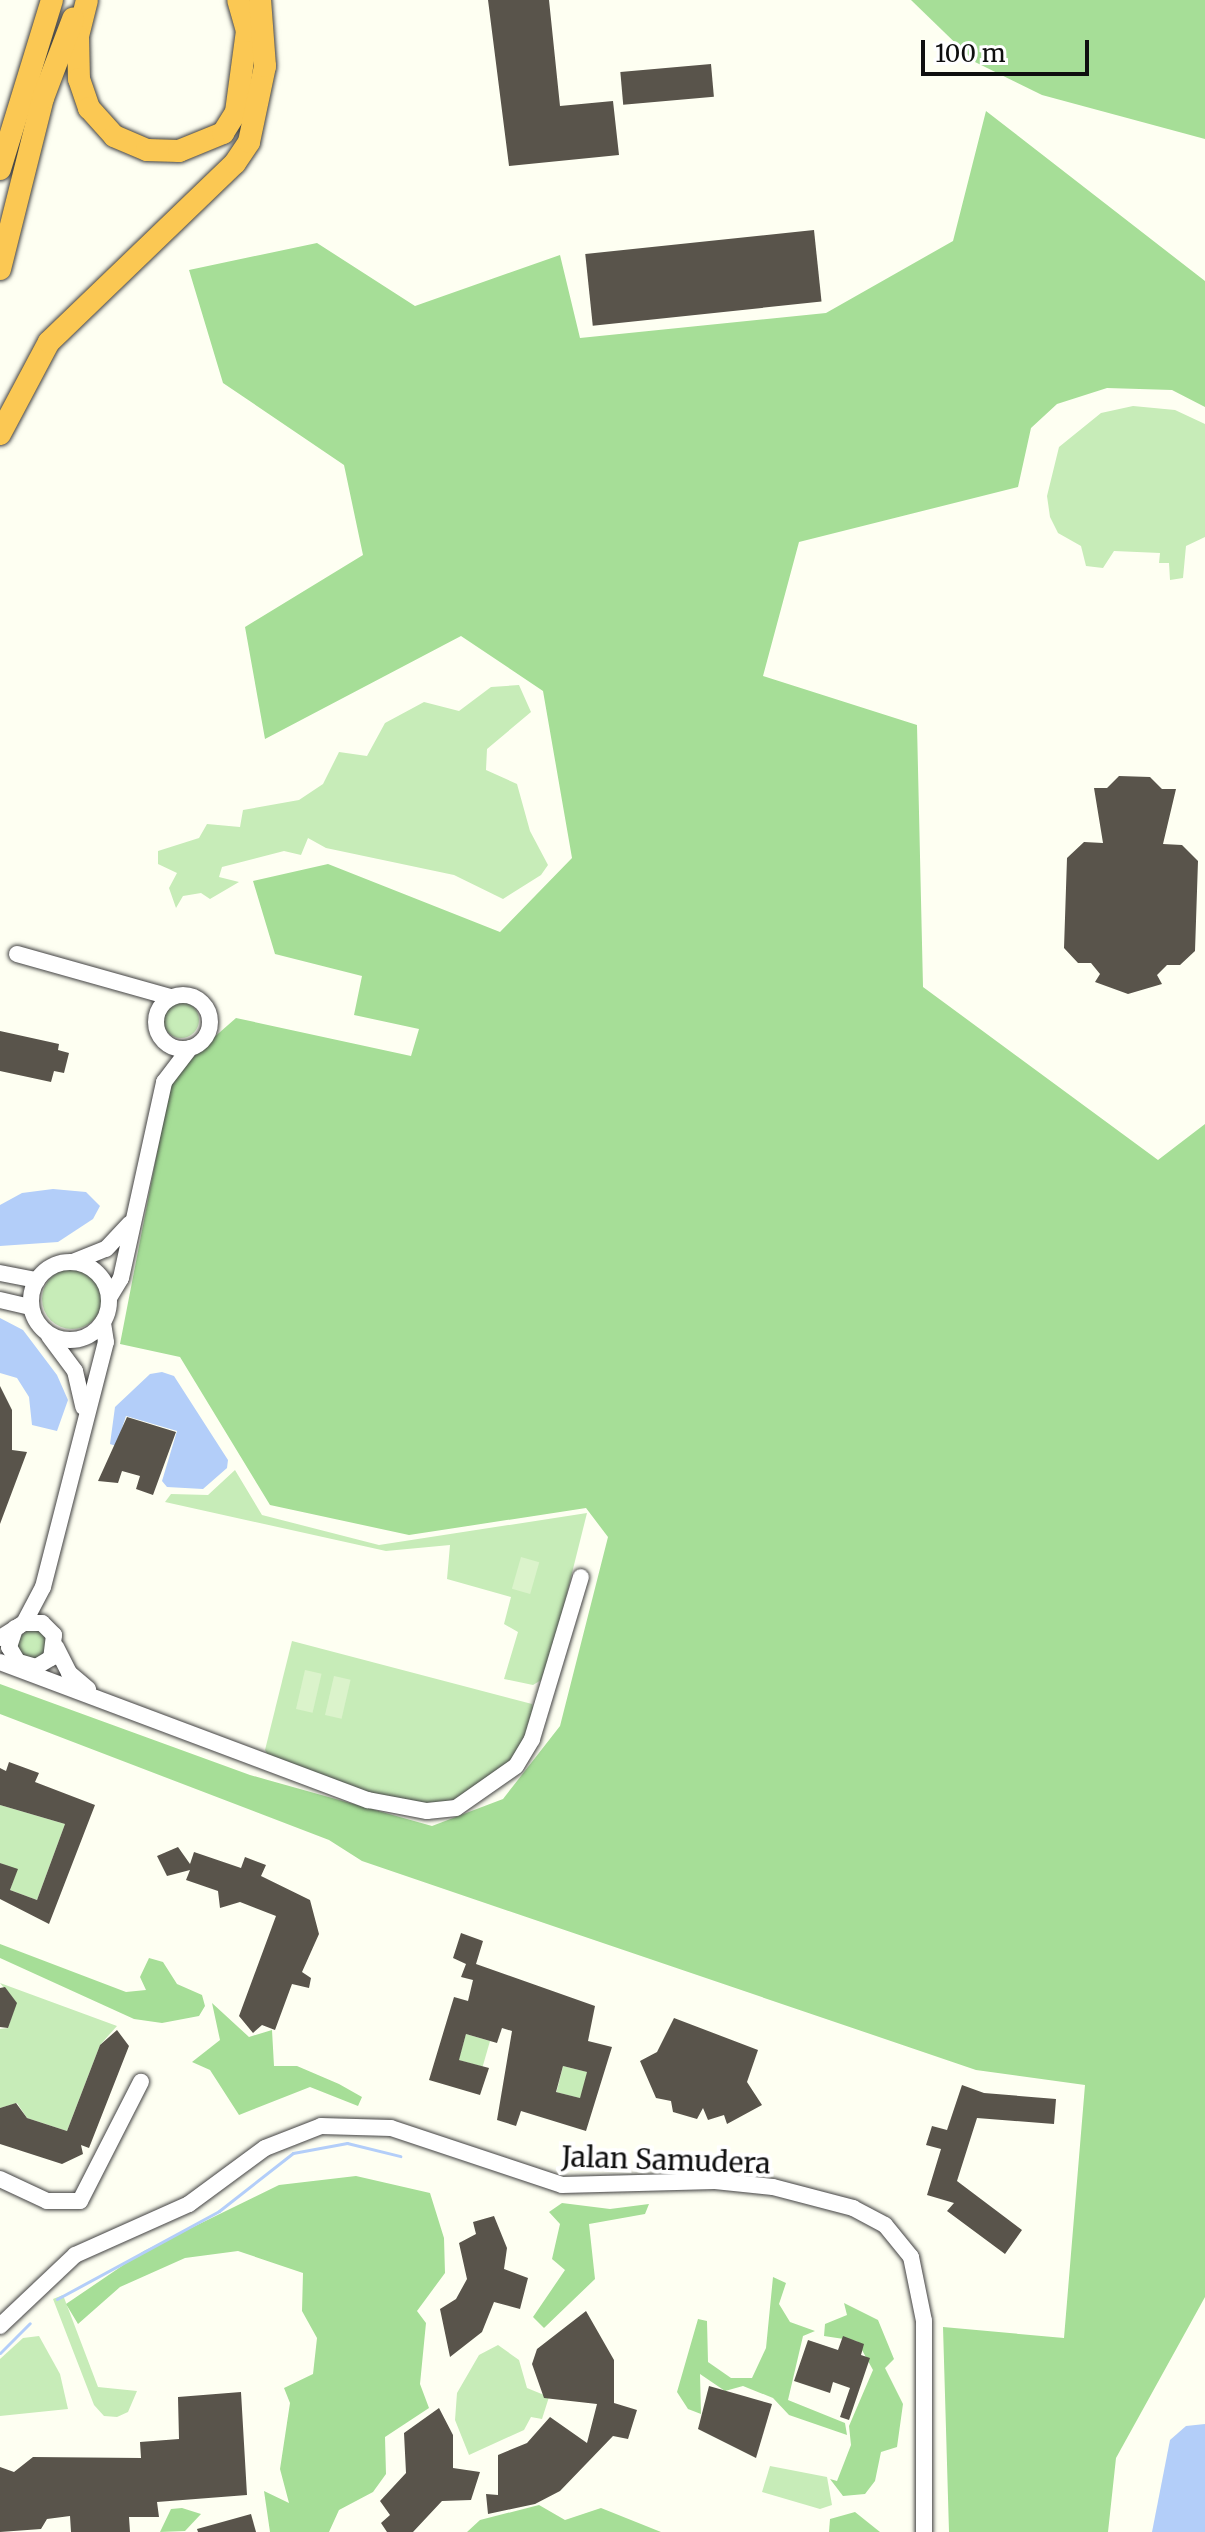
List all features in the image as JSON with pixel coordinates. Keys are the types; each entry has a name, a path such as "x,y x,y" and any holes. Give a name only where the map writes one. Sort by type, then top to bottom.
{"highway":[{"path":"0,169 52,0"},
{"path":"85,0 78,36 79,79 89,108 114,136 147,150 179,151 223,133 236,112 245,66 247,31 238,0"},
{"path":"0,269 43,98 85,0"},
{"path":"0,434 49,342 235,163 249,142 265,66 260,0"}],"street":[{"path":"17,954 135,984 170,997 190,995 207,1008 209,1030 190,1048 164,1082"},
{"path":"24,1666 9,1647 43,1587 106,1342 103,1322 109,1298 121,1278 130,1223 164,1082 162,1039 156,1016 135,984"},
{"path":"156,1016 170,997"},
{"path":"162,1039 190,1048"},
{"path":"82,1428 81,1386 31,1307 37,1280 55,1265 106,1249 130,1223"},
{"path":"71,1262 94,1270 109,1298"},
{"path":"0,1273 37,1280"},
{"path":"0,1300 31,1307"},
{"path":"46,1332 76,1339 103,1322"},
{"path":"0,1662 24,1666 99,1698 381,1804 456,1808 516,1766 532,1739 581,1577"},
{"path":"43,1587 56,1647 69,1673 99,1698"},
{"path":"0,1638 20,1625 51,1630"},
{"path":"24,1666 47,1663 56,1647"},
{"path":"0,2179 47,2201 80,2201 141,2082"},
{"name":"Jalan Samudera","path":"0,2326 75,2255 189,2204 265,2148 321,2126 391,2128 562,2185 715,2181 773,2187 853,2208 885,2225 911,2257 924,2321 924,2532"}],"green space":[{"path":"911,0 1205,0 1205,139 1042,95 975,62"},
{"path":"986,111 1205,281 1205,407 1172,390 1107,388 1057,404 1031,428 1018,487 799,542 763,676 917,725 923,987 1158,1160 1205,1124 1205,2297 1116,2458 1108,2532 949,2532 943,2327 1064,2338 1085,2085 976,2070 362,1861 329,1840 0,1714 0,1684 250,1775 432,1826 503,1799 560,1726 608,1537 586,1508 409,1535 270,1505 180,1357 120,1344 171,1081 203,1047 236,1018 411,1056 419,1029 354,1015 362,976 275,954 253,881 328,864 500,932 572,858 543,691 461,636 265,739 245,627 363,555 344,465 223,383 189,270 317,243 415,306 560,255 580,338 826,313 953,241"},
{"path":"1133,406 1175,410 1205,424 1205,537 1186,546 1183,578 1170,580 1169,563 1159,563 1160,553 1114,551 1103,568 1086,566 1081,546 1058,533 1050,517 1047,496 1059,447 1101,413"},
{"path":"519,685 531,712 487,749 486,770 517,784 530,831 548,865 541,875 503,899 454,875 326,848 308,838 301,855 284,851 222,867 219,877 239,882 210,899 201,893 183,896 176,908 169,888 177,873 158,864 158,851 199,838 207,824 240,827 243,810 299,800 323,784 339,752 367,756 385,723 424,702 459,711 491,687"},
{"path":"181,1002 194,1007 199,1020 194,1033 181,1038 168,1033 163,1020 168,1007"},
{"path":"72,1269 93,1278 102,1299 93,1320 72,1329 51,1320 42,1299 51,1278"},
{"path":"235,1470 262,1515 379,1545 587,1513 546,1677 533,1685 504,1679 518,1632 504,1624 511,1597 447,1579 450,1545 386,1551 165,1502 171,1494 208,1495"},
{"path":"521,1557 539,1562 530,1594 512,1589"},
{"path":"33,1630 44,1634 48,1645 44,1656 33,1660 22,1656 18,1645 22,1634"},
{"path":"292,1641 532,1704 536,1717 509,1763 467,1795 431,1807 394,1804 270,1759 265,1750"},
{"path":"305,1670 322,1674 313,1713 296,1709"},
{"path":"334,1676 351,1680 342,1719 325,1715"},
{"path":"0,1805 65,1824 37,1900 10,1890 17,1870 0,1863"},
{"path":"0,1944 126,1992 146,1990 140,1977 149,1958 163,1962 177,1984 202,1995 205,2006 199,2016 162,2023 134,2019 0,1958"},
{"path":"0,1983 117,2026 100,2045 67,2131 27,2118 17,2103 0,2108 0,2029 8,2028 16,2003"},
{"path":"212,2003 249,2037 272,2030 274,2066 297,2066 339,2084 362,2097 358,2106 310,2087 239,2115 210,2070 192,2062 220,2040"},
{"path":"466,2034 490,2041 483,2067 459,2060"},
{"path":"563,2066 587,2072 581,2098 556,2092"},
{"path":"356,2176 430,2193 444,2238 445,2273 417,2311 426,2323 420,2384 429,2408 385,2437 386,2474 373,2492 339,2510 329,2532 270,2532 264,2491 289,2503 280,2469 290,2403 284,2388 313,2374 317,2338 302,2311 303,2273 238,2251 185,2258 120,2287 78,2324 66,2304 144,2251 279,2185"},
{"path":"562,2203 610,2209 649,2204 645,2214 589,2224 595,2279 544,2328 533,2317 565,2270 552,2259 560,2224 549,2212"},
{"path":"773,2277 786,2283 779,2304 790,2322 815,2331 803,2336 788,2400 845,2423 847,2435 789,2415 773,2398 743,2386 725,2391 700,2374 701,2414 688,2409 677,2392 698,2319 707,2321 708,2362 731,2378 752,2378 766,2348"},
{"path":"63,2295 98,2387 137,2391 128,2412 117,2417 104,2416 94,2405 53,2299"},
{"path":"844,2303 878,2320 894,2359 885,2368 903,2404 897,2447 881,2452 875,2481 865,2494 843,2496 830,2479 837,2481 851,2445 849,2426 873,2370 857,2341 824,2336 825,2324 847,2315"},
{"path":"39,2336 60,2374 68,2409 0,2416 0,2359 23,2338"},
{"path":"498,2345 519,2360 527,2388 549,2397 542,2419 531,2417 524,2430 469,2455 455,2420 457,2393 479,2355"},
{"path":"770,2466 827,2477 832,2505 820,2509 762,2492"},
{"path":"539,2505 565,2520 601,2508 661,2532 467,2532 480,2520"},
{"path":"182,2508 201,2514 185,2531 160,2532 171,2509"},
{"path":"855,2512 880,2532 829,2532 830,2519"}],"water":[{"path":"53,1189 86,1192 100,1206 93,1219 58,1242 0,1246 0,1205 22,1193"},
{"path":"0,1318 23,1330 57,1375 68,1400 57,1431 32,1425 29,1397 17,1378 0,1373"},
{"path":"162,1372 174,1376 228,1460 227,1468 203,1489 167,1487 162,1481 177,1431 126,1416 116,1446 110,1444 115,1407 150,1374"},
{"path":"1205,2424 1205,2532 1152,2532 1170,2440 1186,2426"}],"building":[{"path":"488,0 549,0 560,106 613,101 619,155 509,166"},
{"path":"711,64 714,97 623,105 620,72"},
{"path":"814,230 822,302 593,326 585,254"},
{"path":"1119,776 1150,777 1162,789 1176,789 1163,844 1182,845 1198,861 1195,951 1180,965 1167,965 1157,975 1162,984 1128,994 1095,982 1100,974 1091,963 1078,963 1064,948 1067,858 1084,842 1103,843 1094,788 1107,788"},
{"path":"0,1031 59,1044 58,1050 69,1053 64,1073 54,1071 51,1082 0,1071"},
{"path":"0,1386 12,1410 12,1450 27,1452 0,1524"},
{"path":"127,1417 176,1432 153,1495 136,1489 140,1476 122,1471 118,1483 98,1481"},
{"path":"9,1762 39,1773 35,1782 95,1805 49,1924 0,1899 0,1863 18,1869 10,1890 37,1900 65,1824 0,1805 0,1768 6,1771"},
{"path":"178,1847 190,1864 194,1852 241,1868 245,1857 266,1865 261,1876 310,1900 319,1934 302,1972 311,1978 309,1988 292,1984 275,2030 262,2025 253,2033 239,2016 276,1916 240,1902 220,1908 218,1891 186,1880 190,1870 167,1876 157,1856"},
{"path":"461,1933 483,1941 476,1964 595,2006 588,2041 612,2047 586,2131 521,2111 516,2126 497,2120 512,2031 502,2028 497,2043 466,2034 459,2060 489,2068 480,2095 429,2080 454,1997 468,2001 473,1980 461,1977 466,1964 453,1958","holes":["563,2066 587,2072 580,2098 556,2092"]},
{"path":"5,1987 17,2003 8,2028 0,2027 0,1988"},
{"path":"674,2018 758,2050 747,2082 762,2105 727,2124 724,2115 708,2120 703,2108 697,2119 673,2112 671,2101 656,2098 640,2061 657,2052"},
{"path":"117,2030 129,2046 89,2148 81,2145 83,2154 62,2164 0,2144 0,2108 16,2103 27,2118 67,2131 100,2045"},
{"path":"962,2085 984,2093 1056,2099 1054,2124 977,2118 957,2181 1022,2230 1005,2254 947,2211 954,2203 927,2195 941,2149 926,2145 932,2126 947,2130"},
{"path":"494,2216 507,2248 504,2269 528,2278 520,2309 494,2302 482,2332 450,2357 440,2309 456,2299 467,2279 459,2243 476,2234 473,2222"},
{"path":"586,2311 614,2360 614,2403 637,2410 628,2439 613,2436 560,2491 535,2504 488,2514 486,2494 498,2495 498,2455 527,2443 550,2417 587,2443 597,2404 544,2398 532,2364 537,2349"},
{"path":"843,2336 864,2344 861,2355 870,2358 849,2420 840,2417 850,2388 833,2382 830,2393 794,2381 808,2340 838,2350"},
{"path":"709,2386 772,2404 756,2458 698,2429"},
{"path":"241,2392 247,2495 157,2502 159,2517 129,2517 130,2532 71,2532 70,2516 47,2519 41,2529 0,2532 0,2467 14,2472 33,2457 141,2458 140,2442 179,2439 178,2397"},
{"path":"439,2408 453,2435 453,2468 480,2472 471,2500 442,2501 413,2532 387,2532 381,2523 390,2515 380,2501 406,2473 404,2433"},
{"path":"251,2514 256,2532 198,2532 197,2529"}],"waterway":[{"path":"57,2299 219,2211 293,2153 347,2143 400,2156"},
{"path":"0,2353 30,2323"}]}
